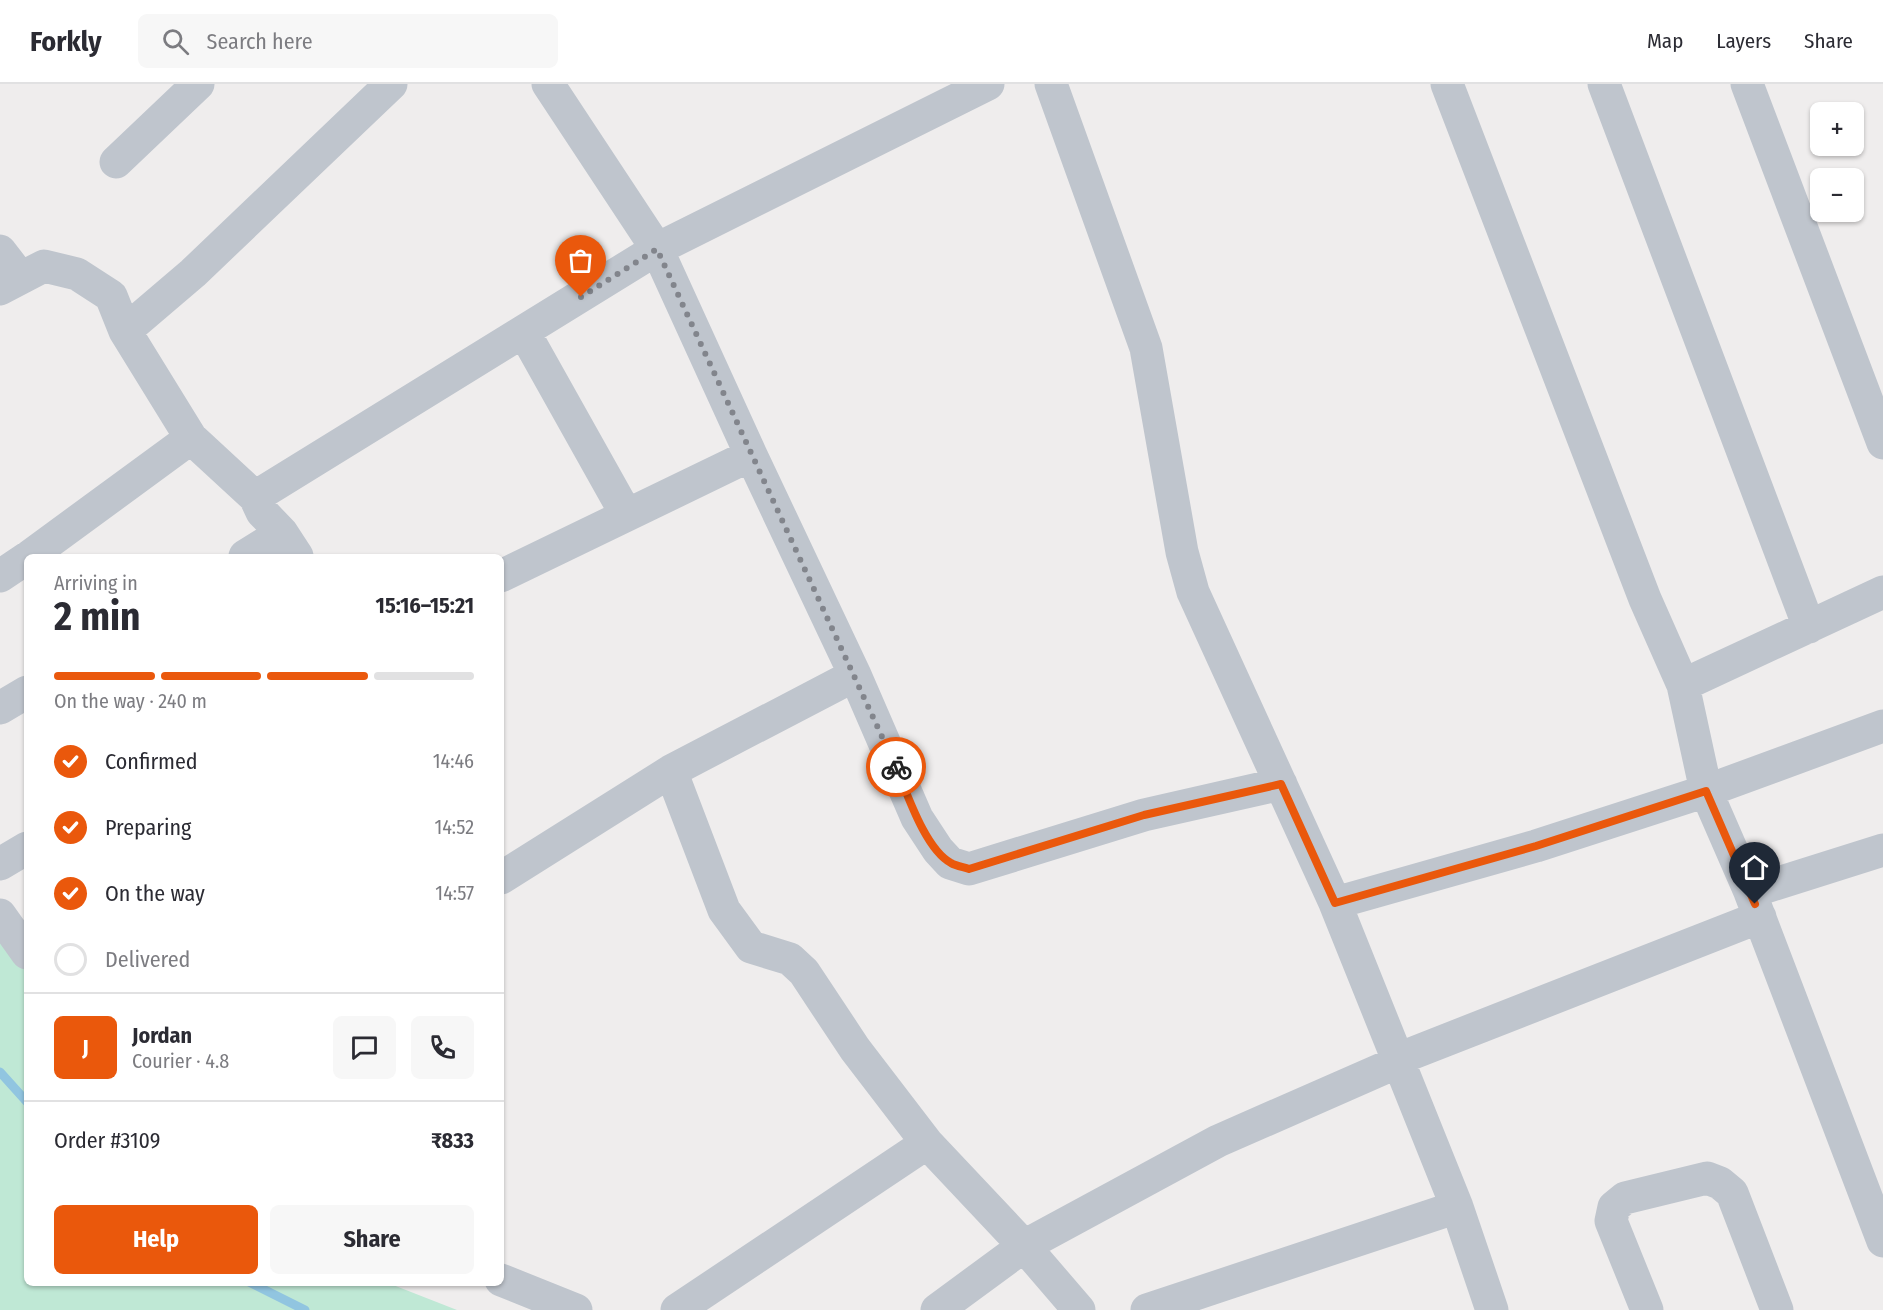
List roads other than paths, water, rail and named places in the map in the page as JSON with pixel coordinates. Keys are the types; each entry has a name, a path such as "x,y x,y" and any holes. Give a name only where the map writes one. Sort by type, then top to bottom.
{"street":[{"path":"116,162 198,84"},
{"path":"126,331 193,273 391,84"},
{"path":"548,84 657,249 855,675 917,818 938,850 950,863 969,869 1144,815 1281,784"},
{"path":"255,497 657,249 988,84"},
{"path":"1051,84 1146,348 1182,552 1192,592 1335,903 1458,1207 1492,1310"},
{"path":"1448,84 1645,599 1683,685 1706,791 1755,904 1883,1241"},
{"path":"1604,84 1809,627"},
{"path":"1747,84 1883,443"},
{"path":"0,251 10,283 44,266 77,274 111,296 126,331 191,438 255,497 262,512 290,545 253,554"},
{"path":"524,332 626,514"},
{"path":"32,554 191,438"},
{"path":"504,575 751,455"},
{"path":"0,576 24,560"},
{"path":"1683,685 1883,592"},
{"path":"504,876 671,771 855,675"},
{"path":"0,708 24,694"},
{"path":"1335,903 1536,846 1706,791 1883,726"},
{"path":"671,771 724,910 751,947 790,958 804,972 855,1049 927,1143 1024,1246 1079,1310"},
{"path":"0,864 24,850"},
{"path":"1399,1065 1404,1057 1883,850"},
{"path":"0,915 24,949"},
{"path":"937,1310 1024,1246 1218,1141 1398,1062 1399,1065"},
{"path":"677,1310 927,1143"},
{"path":"1647,1310 1611,1221 1614,1207 1624,1198 1707,1178 1720,1183 1732,1193 1777,1310"},
{"path":"1147,1310 1458,1207"},
{"path":"504,1281 576,1310"}],"waterway":[{"path":"0,1072 24,1099"},
{"path":"257,1286 305,1310"}]}
